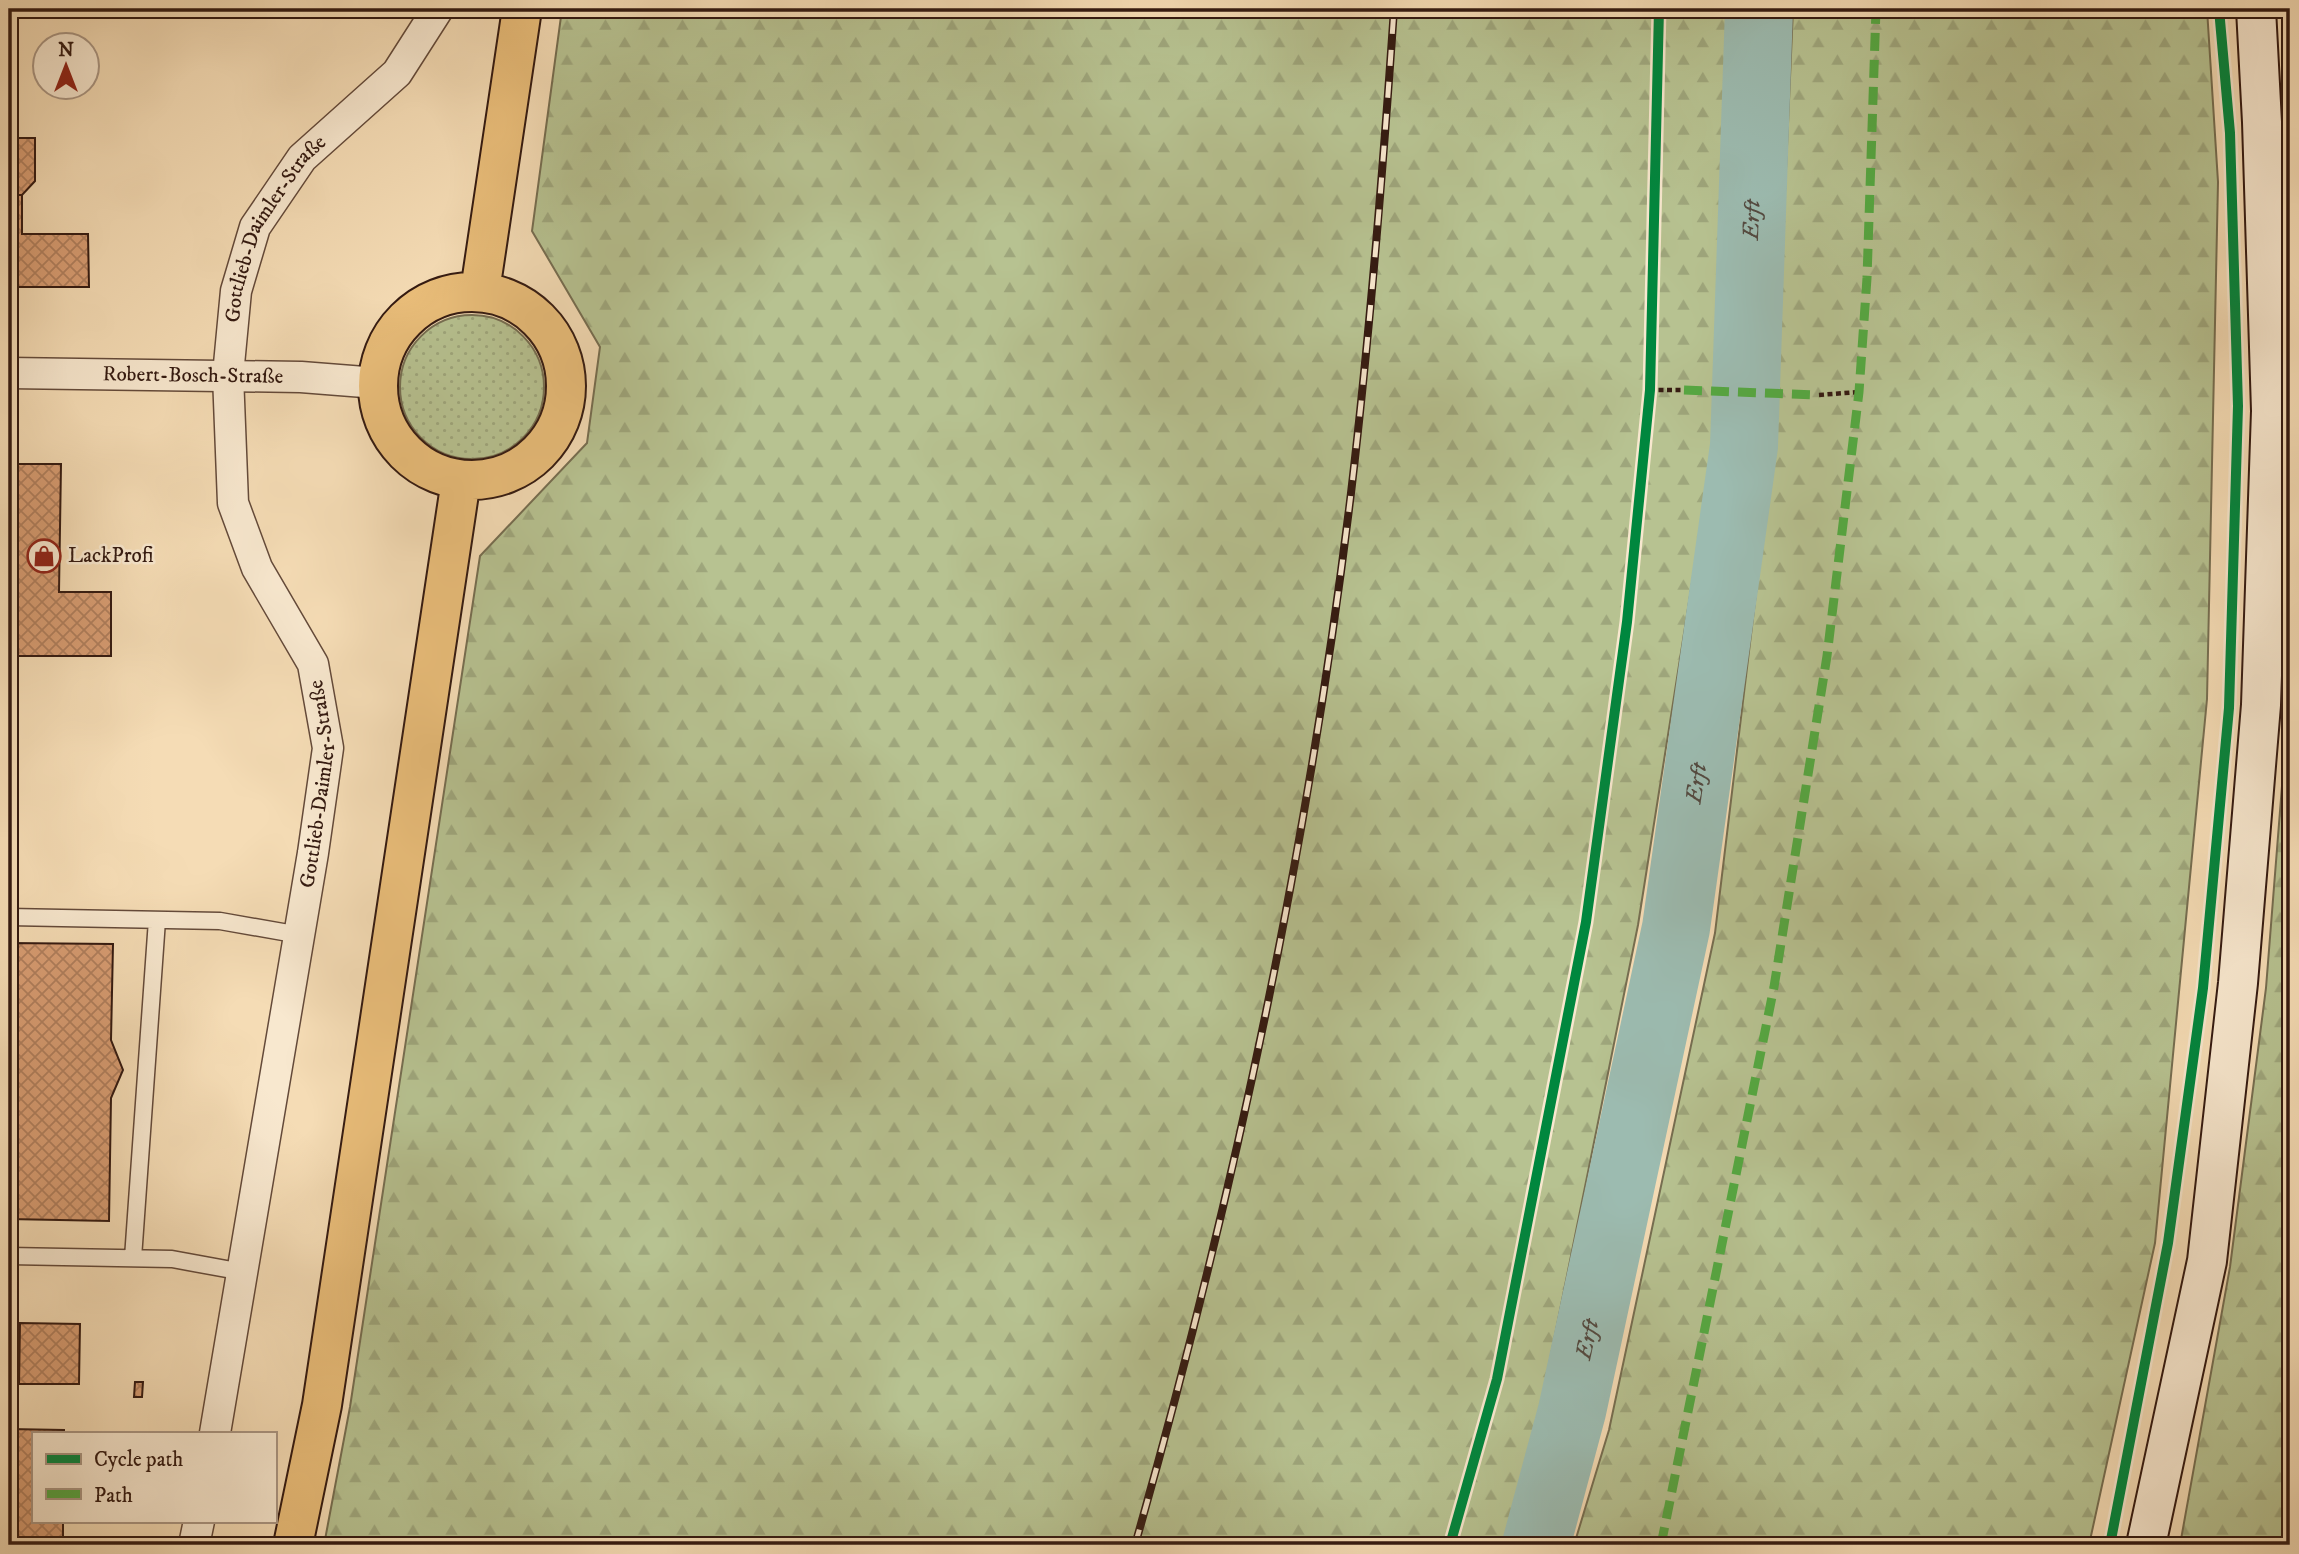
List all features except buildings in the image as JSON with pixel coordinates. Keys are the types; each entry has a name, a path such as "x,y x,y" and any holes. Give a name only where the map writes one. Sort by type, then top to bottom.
{"main road":[{"path":"480,291 522,9"},
{"path":"2146,1545 2207,1261 2238,983 2261,705 2271,411 2256,9"},
{"path":"480,291 509,298 534,314 554,337 565,365 567,395 559,424 543,450 519,468 491,479 461,480 434,473 410,458 391,437 380,411 377,383 382,353 398,326 421,306 449,294 480,291"},
{"path":"293,1545 322,1405 461,480"}],"street":[{"name":"Gottlieb-Daimler-Straße","path":"215,1432 300,935 328,748 313,664 257,568 233,503 228,375 236,290 256,227 302,158 397,73 438,9"},
{"name":"Robert-Bosch-Straße","path":"9,373 228,375 377,383"},
{"path":"194,1545 199,1522"}],"lane":[{"path":"9,917 220,921 300,935"},
{"path":"133,1258 157,920"},
{"path":"9,1256 172,1259 243,1272"}],"path":[{"path":"1650,390 1684,390"},
{"path":"1819,395 1858,392"}],"green space":[{"path":"562,9 1729,9 1713,450 1638,925 1538,1419 1509,1545 324,1545 350,1407 480,556 587,443 600,347 532,231"},
{"path":"1793,9 2207,9 2218,182 2207,699 2155,1243 2089,1545 1574,1545 1609,1430 1715,933 1774,444"},
{"path":"472,315 500,320 523,336 539,359 544,387 539,415 523,438 500,454 472,459 444,454 421,438 405,415 400,387 405,359 421,336 444,320"},
{"path":"2290,685 2290,1545 2180,1545 2230,1267 2266,988"}],"waterway":[{"name":"Erft","path":"1536,1545 1572,1411 1676,928 1744,446 1759,9"}],"railway":[{"path":"1135,1545 1171,1416 1235,1155 1264,1024 1313,759 1358,433 1376,251 1394,9"}],"marked path":[{"path":"1661,1545 1774,987 1827,656 1859,392 1867,278 1876,9"},
{"path":"1684,390 1819,395"}],"cycle path":[{"path":"1450,1545 1497,1379 1586,922 1627,622 1650,390 1659,9"},
{"path":"2110,1545 2168,1243 2203,988 2229,708 2238,406 2230,133 2219,9"}],"place":[{"name":"LackProfi","path":"44,556"}]}
